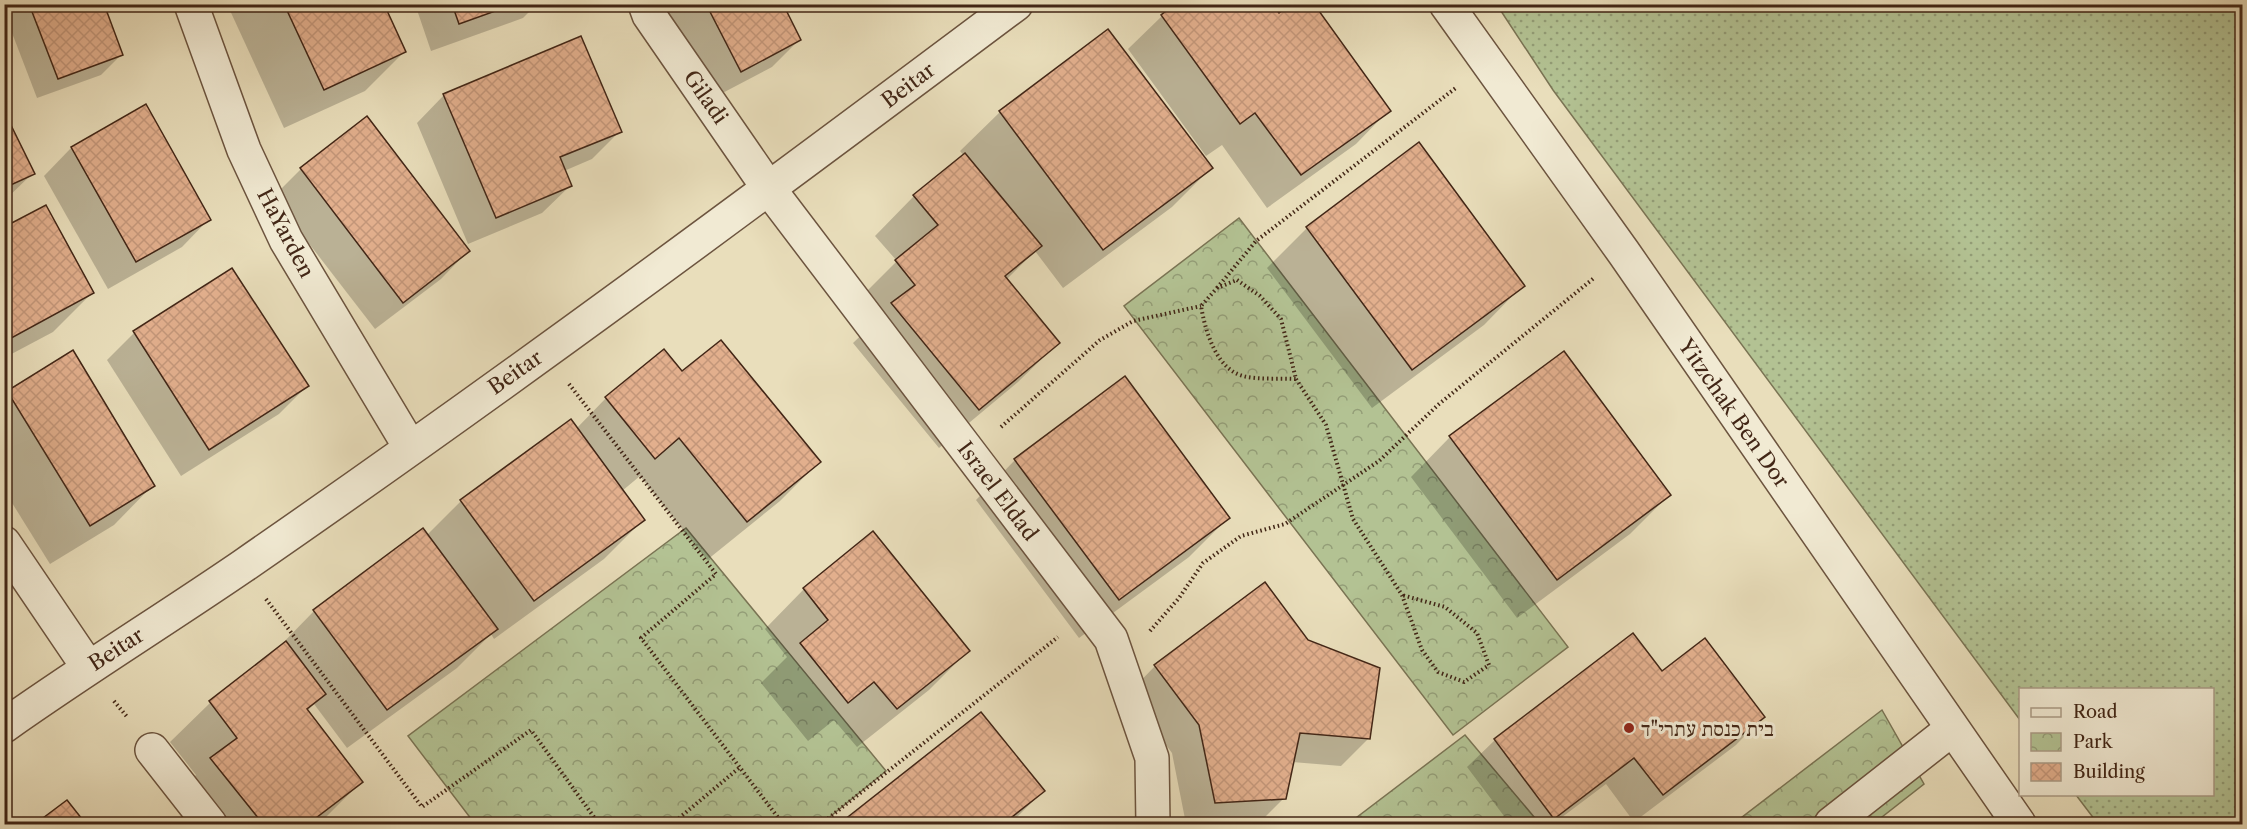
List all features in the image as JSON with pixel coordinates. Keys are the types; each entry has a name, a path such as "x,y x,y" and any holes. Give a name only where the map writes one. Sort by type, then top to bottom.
{"street":[{"name":"HaYarden","path":"191,4 244,150 286,240 410,447"},
{"name":"Giladi","path":"645,4 649,15 769,189"},
{"name":"Beitar","path":"4,726 88,667 242,567 544,352 769,189 1016,4"},
{"name":"Yitzchak Ben Dor","path":"1446,4 1624,253 2019,825"},
{"name":"Israel Eldad","path":"769,189 1111,639 1152,758 1153,825"},
{"path":"4,543 88,667"},
{"path":"1831,825 1952,729"},
{"path":"152,750 210,825"}],"path":[{"path":"971,454 1100,340 1133,321 1201,306 1256,241 1488,63"},
{"path":"1111,639 1153,630 1203,563 1241,536 1285,524 1379,461 1439,404 1624,253"},
{"path":"1217,288 1237,280 1260,296 1281,319 1296,379 1326,425 1353,519 1402,595 1422,650 1438,672 1464,682 1489,665 1477,633 1445,607 1402,595"},
{"path":"1201,306 1205,331 1220,359 1242,376 1296,379"},
{"path":"544,352 716,574 641,638 783,825"},
{"path":"242,567 422,807 531,730 599,825"},
{"path":"821,825 1089,612"},
{"path":"88,667 152,750"},
{"path":"672,825 739,768"}],"green space":[{"path":"1497,5 2242,5 2242,824 2098,824 2077,796 2214,796 2214,688 2019,688 2019,719 1553,90"},
{"path":"1239,218 1568,647 1453,735 1124,306"},
{"path":"686,528 886,771 821,824 475,824 408,736"},
{"path":"1882,710 1924,784 1873,824 1733,824"},
{"path":"1465,735 1540,824 1348,824"}],"building":[{"path":"29,4 104,4 123,55 58,79"},
{"path":"284,4 384,4 406,52 324,90"},
{"path":"452,4 515,4 459,24"},
{"path":"706,4 783,4 801,40 741,72"},
{"path":"1175,4 1272,4 1279,13 1290,4 1314,4 1391,111 1301,175 1255,113 1240,124 1161,15"},
{"path":"1108,29 1213,168 1103,250 999,111"},
{"path":"581,36 622,132 560,157 572,186 496,218 443,94"},
{"path":"146,104 211,220 136,262 71,147"},
{"path":"4,111 35,174 4,188"},
{"path":"367,116 470,251 403,303 300,168"},
{"path":"1419,142 1525,286 1412,370 1306,227"},
{"path":"965,153 1042,246 1005,276 1060,343 979,410 891,303 915,285 895,260 938,225 913,195"},
{"path":"46,205 94,293 4,342 4,227"},
{"path":"232,268 309,386 209,450 133,331"},
{"path":"721,340 821,462 747,522 679,438 655,459 605,397 664,349 682,371"},
{"path":"73,350 155,486 90,526 7,391"},
{"path":"1564,351 1671,495 1557,580 1449,436"},
{"path":"1125,376 1230,518 1119,600 1014,459"},
{"path":"571,419 645,520 534,601 460,500"},
{"path":"423,528 498,629 387,710 313,610"},
{"path":"873,531 970,651 897,709 874,682 848,703 800,643 828,620 803,588"},
{"path":"1265,582 1308,640 1380,668 1370,739 1300,733 1286,799 1215,803 1199,725 1154,665"},
{"name":"בית כנסת עתרי\"ד","path":"1633,633 1662,671 1705,638 1765,717 1663,795 1634,758 1554,819 1494,739"},
{"path":"286,641 326,694 307,709 363,782 308,824 263,824 210,758 237,738 209,701"},
{"path":"981,712 1045,791 1003,824 839,824"},
{"path":"67,800 86,824 35,824"}],"place":[{"name":"בית כנסת עתרי\"ד","path":"1629,728"}]}
